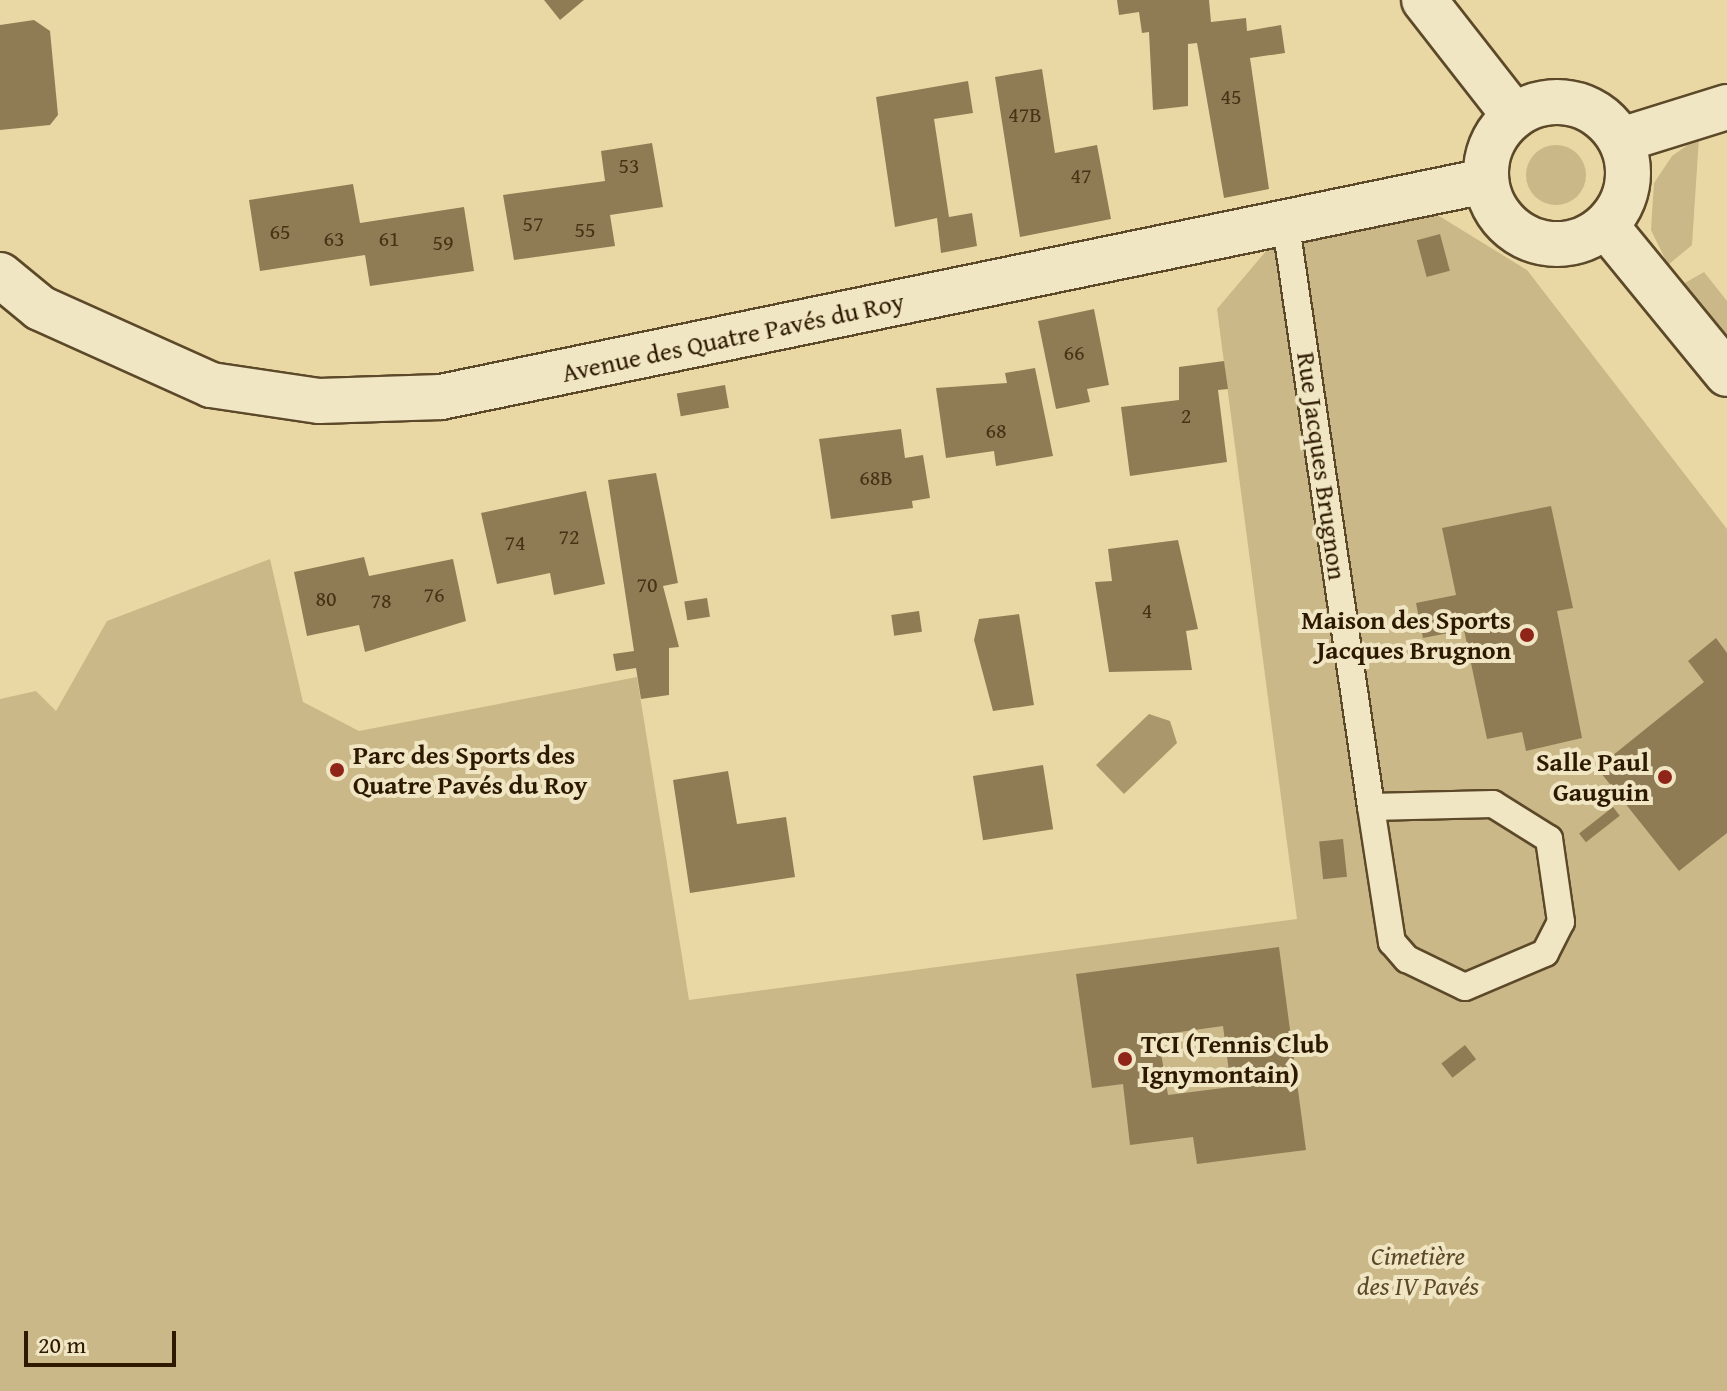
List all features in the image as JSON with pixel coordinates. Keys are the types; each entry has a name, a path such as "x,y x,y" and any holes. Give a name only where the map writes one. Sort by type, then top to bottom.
{"street":[{"path":"1424,0 1514,115"},
{"path":"1536,104 1578,104 1621,140 1628,186 1606,226 1587,239 1543,244 1504,222 1485,181 1487,156 1514,115 1536,104"},
{"path":"1621,140 1727,107"},
{"name":"Avenue des Quatre Pavés du Roy","path":"0,275 40,308 211,385 319,401 441,397 1285,219 1485,181"},
{"path":"1606,226 1727,374"}],"lane":[{"name":"Rue Jacques Brugnon","path":"1285,219 1371,807 1392,942 1407,959 1465,987 1545,953 1561,922 1549,839 1493,804 1371,807"}],"green space":[{"path":"1699,137 1692,245 1668,265 1651,230 1654,183 1672,156"},
{"path":"1556,145 1567,147 1577,154 1584,164 1584,186 1577,196 1567,203 1556,205 1545,203 1535,196 1528,186 1526,175 1528,164 1535,154 1545,147"},
{"name":"Parc des Sports des Quatre Pavés du Roy","path":"1431,211 1527,270 1727,529 1727,1391 0,1391 0,699 36,691 56,711 107,621 270,559 303,702 359,731 637,677 689,1000 1297,919 1217,309 1272,244"},
{"path":"1704,272 1727,301 1727,338 1683,284"}],"shaded area":[{"path":"1149,714 1170,721 1177,743 1124,794 1096,765"}],"building":[{"path":"544,0 584,0 560,20"},
{"path":"1117,0 1209,0 1211,22 1246,18 1247,31 1281,25 1285,53 1250,58 1269,189 1224,198 1197,43 1188,44 1188,106 1153,110 1149,32 1142,33 1139,12 1119,15"},
{"path":"34,20 50,31 58,115 50,125 0,130 0,25"},
{"path":"1042,69 1055,153 1097,145 1111,219 1020,237 995,77"},
{"path":"968,81 973,113 934,119 949,217 972,213 977,246 941,253 937,218 895,227 876,97"},
{"path":"652,143 663,207 610,215 615,246 514,260 503,195 605,181 601,151"},
{"path":"353,184 360,223 464,207 474,271 370,286 365,255 260,271 249,200"},
{"path":"1440,234 1450,271 1427,277 1417,240"},
{"path":"1094,309 1109,385 1087,389 1090,402 1056,409 1038,321"},
{"path":"1224,361 1228,389 1218,390 1227,462 1130,476 1121,407 1179,400 1179,367"},
{"path":"1035,368 1053,456 996,466 994,451 946,458 936,388 1007,383 1005,373"},
{"path":"725,385 729,408 681,416 677,394"},
{"path":"901,429 905,458 923,455 930,498 912,501 913,508 831,519 819,439"},
{"path":"656,473 678,583 663,586 679,647 669,648 669,695 641,699 636,668 616,671 613,654 634,651 608,480"},
{"path":"586,491 605,584 554,595 550,573 497,584 481,513"},
{"name":"Maison des Sports Jacques Brugnon","path":"1551,506 1573,608 1557,611 1582,738 1526,751 1522,732 1487,739 1464,630 1423,638 1416,603 1456,595 1442,528"},
{"path":"1178,540 1198,629 1186,631 1192,670 1109,672 1095,582 1112,581 1108,549"},
{"path":"364,557 369,576 453,559 466,621 365,652 359,625 307,636 294,572"},
{"path":"707,598 710,617 687,620 684,602"},
{"path":"919,611 922,632 894,636 891,615"},
{"path":"1019,614 1034,705 993,711 974,640 979,619"},
{"name":"Salle Paul Gauguin","path":"1716,638 1727,653 1727,833 1679,871 1597,768 1704,682 1688,661"},
{"path":"1043,765 1053,829 983,840 973,776"},
{"path":"728,771 737,824 786,817 795,877 690,893 673,780"},
{"path":"1613,807 1620,816 1586,842 1579,833"},
{"path":"1343,839 1347,877 1323,879 1319,842"},
{"name":"TCI (Tennis Club Ignymontain)","path":"1279,947 1306,1150 1197,1164 1193,1137 1130,1145 1123,1084 1092,1088 1076,974","holes":["1223,1026 1231,1087 1168,1095 1158,1035"]},
{"path":"1465,1045 1476,1059 1452,1078 1441,1063"}],"place":[{"name":"Maison des Sports Jacques Brugnon","path":"1527,635"},
{"name":"Parc des Sports des Quatre Pavés du Roy","path":"337,770"},
{"name":"Salle Paul Gauguin","path":"1665,777"},
{"name":"TCI (Tennis Club Ignymontain)","path":"1125,1059"}],"park label":[{"name":"Cimetière des IV Pavés","path":"1418,1271"}]}
